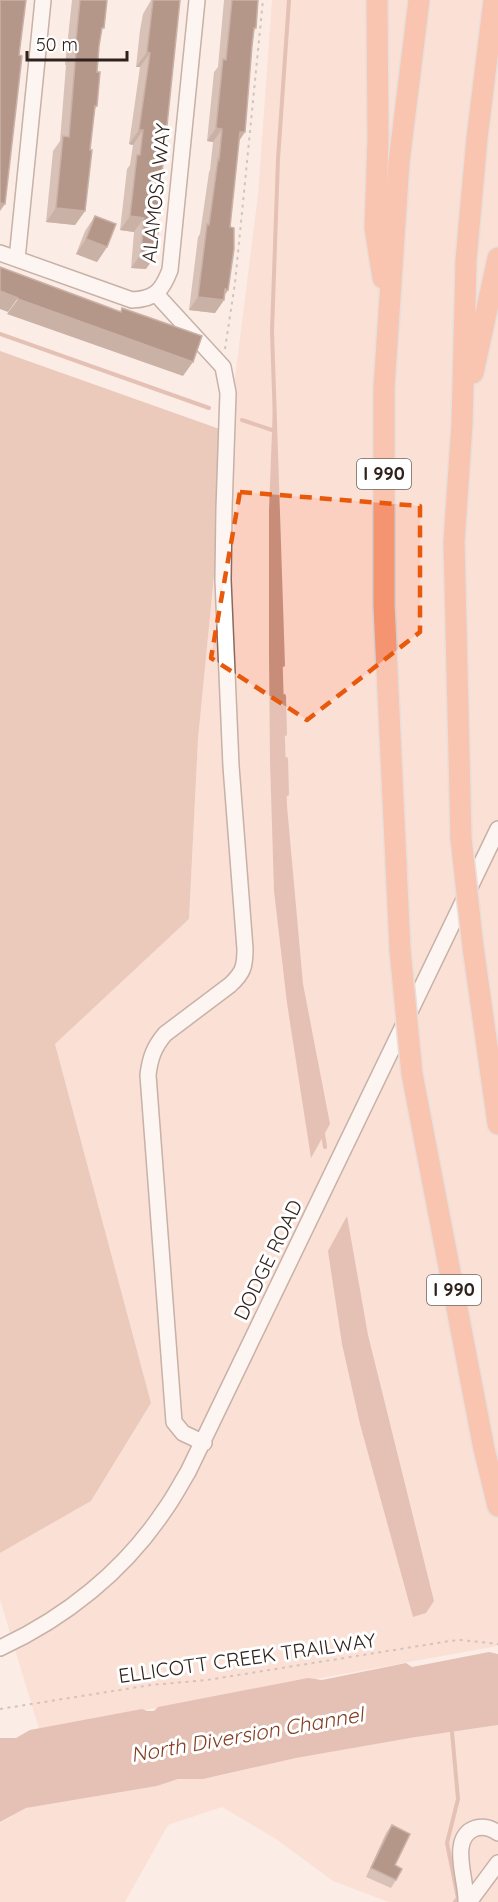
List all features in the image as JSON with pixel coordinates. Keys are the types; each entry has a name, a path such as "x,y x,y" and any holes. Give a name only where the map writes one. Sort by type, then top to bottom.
{"highway":[{"path":"377,0 378,139 375,228 389,313"},
{"name":"I 990","path":"419,0 399,162 384,388 384,605 400,950 412,1074 484,1449 498,1506"},
{"path":"494,0 477,138 466,260 462,424 454,542 461,839 473,947 498,1124"},
{"path":"462,424 498,258"}],"street":[{"path":"17,259 43,0"},
{"name":"ALAMOSA WAY","path":"156,294 165,283 170,270 197,0"},
{"path":"0,253 132,300 145,299 156,294 222,367 228,393 223,580 231,766 245,965 239,977 230,986 165,1034 150,1058 148,1075 174,1422 183,1433 204,1443"},
{"name":"DODGE ROAD","path":"0,1648 61,1615 96,1587 146,1536 165,1511 204,1443 498,830"},
{"path":"468,1902 460,1856 462,1840 465,1834 480,1827 489,1828 498,1833"},
{"path":"468,1902 498,1863"}],"path":[{"path":"222,367 235,283 263,0"},
{"name":"ELLICOTT CREEK TRAILWAY","path":"0,1709 151,1685 207,1680 450,1641 498,1644"}],"highlighted area":[{"path":"240,492 420,506 420,632 307,720 211,658"}],"shaded area":[{"path":"272,0 498,0 498,1646 39,1729 0,1600 0,1553 91,1501 151,1403 55,1044 189,919 198,739 228,432 258,195"},
{"path":"0,351 228,432 198,739 189,919 55,1044 151,1403 91,1501 0,1553"},
{"path":"498,1725 498,1902 389,1902 333,1881 276,1839 222,1807 168,1825 125,1902 0,1902 0,1823 26,1808 157,1786 178,1779 213,1777 296,1758"}],"water":[{"path":"274,379 287,806 303,984 330,1124 311,1158 287,1003 274,891 270,760 269,510"},
{"path":"347,1216 368,1335 434,1601 426,1613 413,1617 360,1424 342,1344 328,1251"},
{"name":"North Diversion Channel","path":"489,1652 498,1654 498,1725 296,1758 203,1779 178,1779 157,1786 26,1808 0,1822 0,1738 16,1738 30,1730 142,1709 154,1711 158,1707 308,1678 322,1680 406,1663 412,1667"}],"building":[{"path":"0,0 26,0 5,204 0,203"},
{"path":"80,0 107,0 104,28 102,28 99,46 97,72 100,72 85,211 56,208 63,136 69,137"},
{"path":"153,0 180,0 156,231 158,231 156,255 141,254 144,218 130,216 137,155 140,155 143,130 139,130 150,53 147,52"},
{"path":"232,0 258,0 245,132 240,132 230,227 234,228 234,249 228,290 225,289 224,300 198,297 207,224 209,225 219,160 222,129 216,128"},
{"path":"95,216 116,224 107,247 86,239"},
{"path":"0,267 121,312 122,308 202,336 193,362 0,291"},
{"path":"392,1825 410,1834 395,1865 402,1869 396,1880 371,1868"}],"waterway":[{"path":"283,665 272,331 278,159 289,0"},
{"path":"0,334 209,408"},
{"path":"242,420 275,431"},
{"path":"284,696 285,734"},
{"path":"286,759 287,794"},
{"path":"323,1134 325,1147"},
{"path":"452,1732 458,1799 447,1843 458,1898 455,1902"}]}
